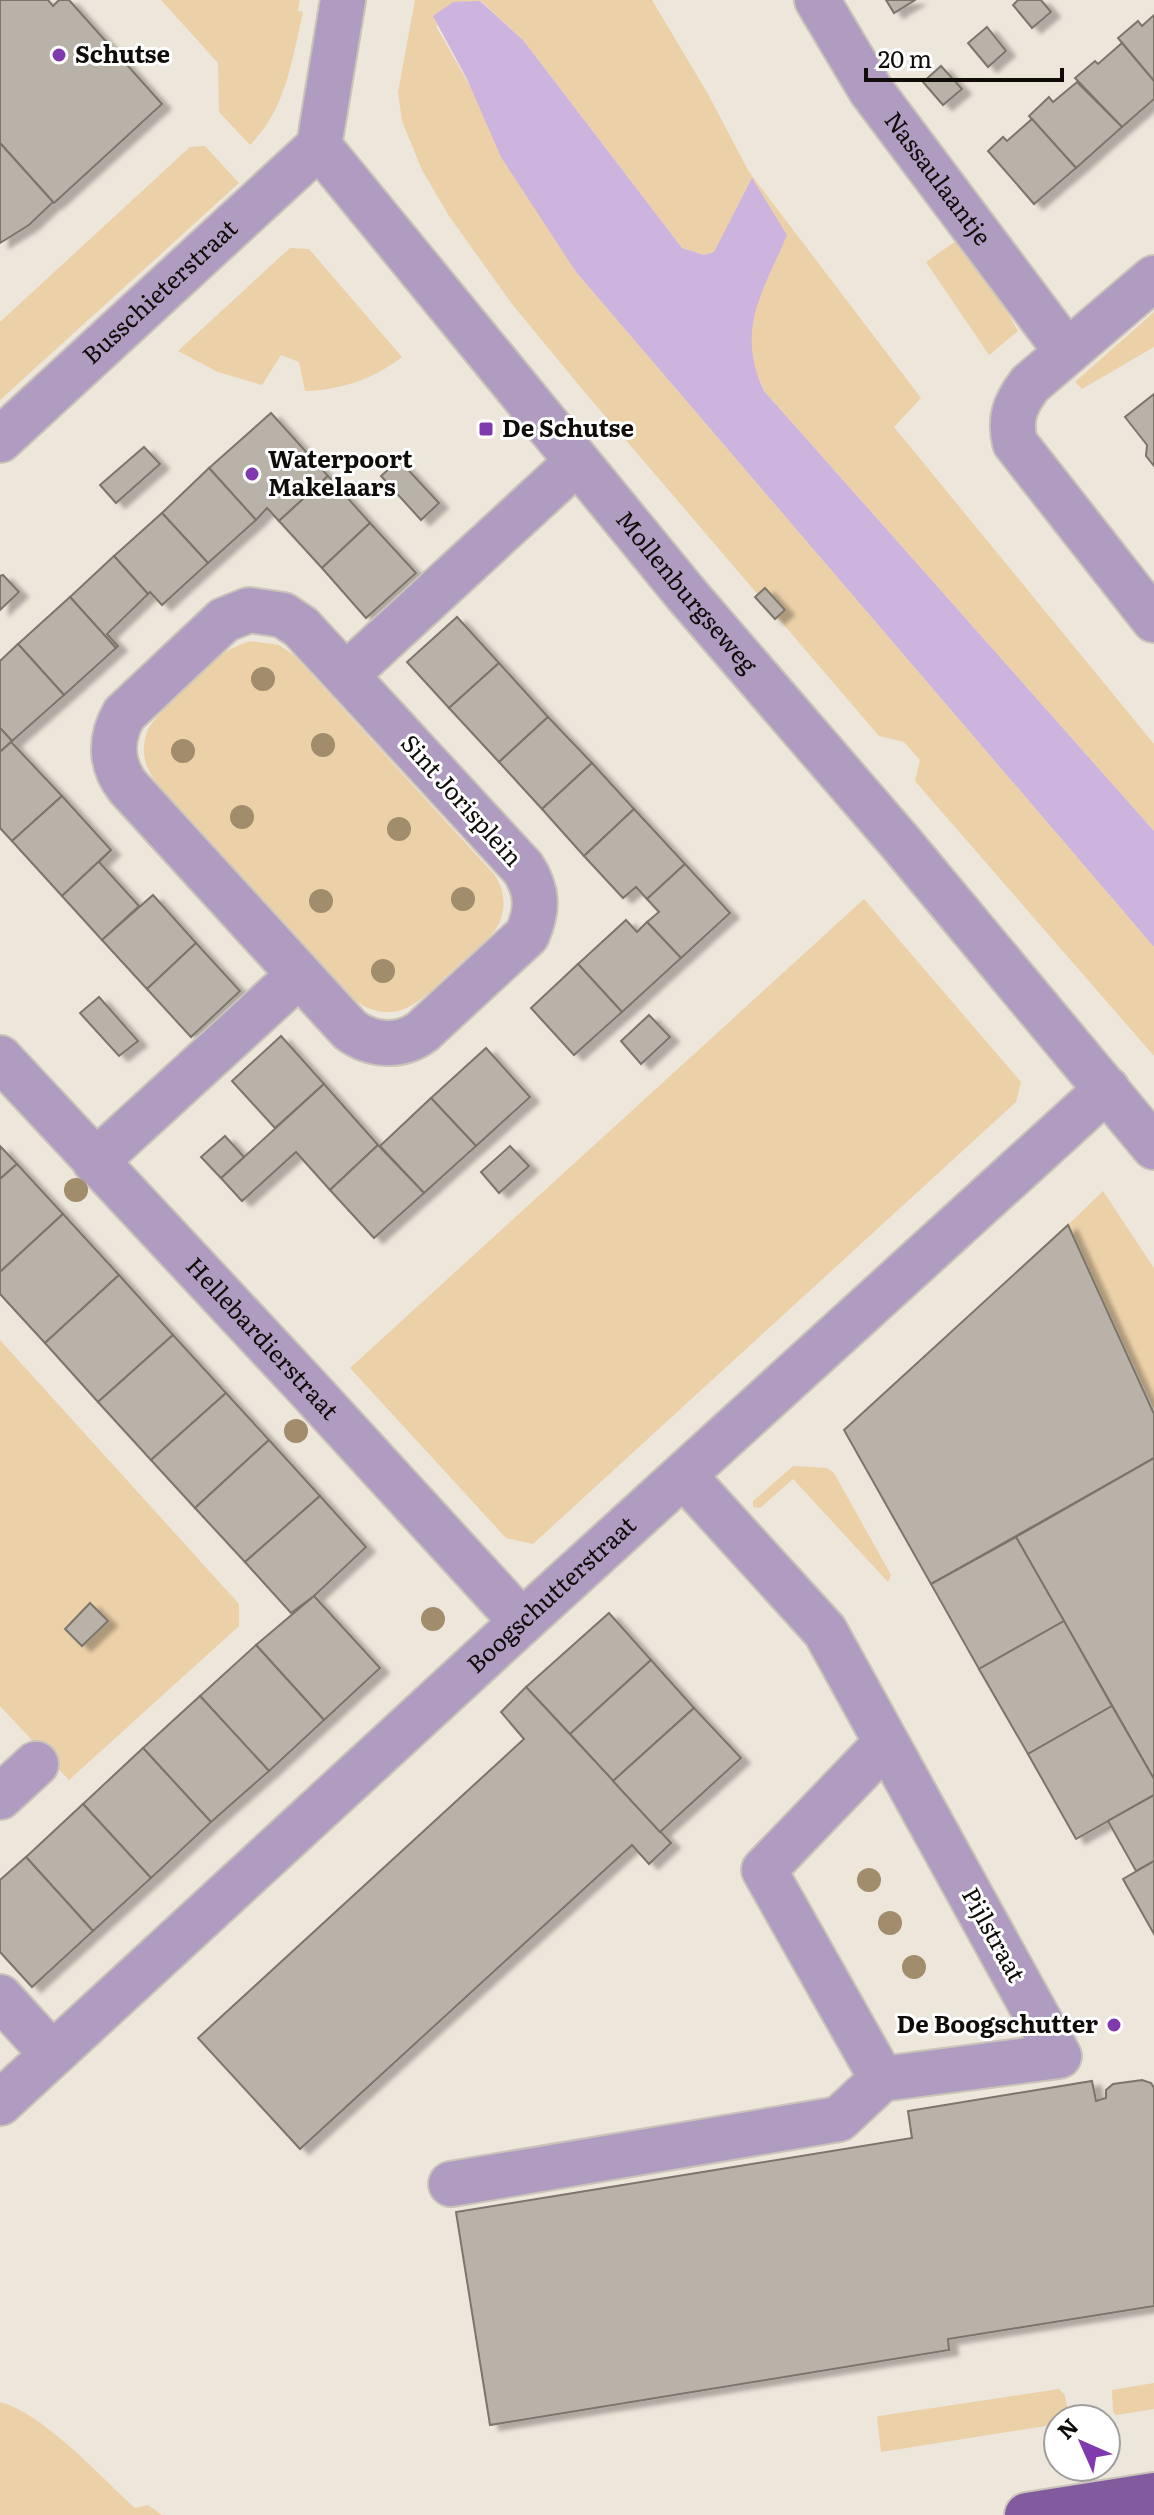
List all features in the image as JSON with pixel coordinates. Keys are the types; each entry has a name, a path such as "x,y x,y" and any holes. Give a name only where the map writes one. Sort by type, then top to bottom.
{"main road":[{"path":"1027,2515 1154,2495"}],"street":[{"path":"319,146 343,0"},
{"name":"Nassaulaantje","path":"817,0 870,89 1067,352"},
{"name":"Busschieterstraat","path":"0,440 319,146"},
{"name":"Mollenburgseweg","path":"319,146 576,463 1154,1147"},
{"path":"1154,278 1038,376 1017,402 1011,425 1015,443 1154,620"},
{"path":"346,675 576,463"},
{"name":"Sint Jorisplein","path":"249,610 273,612 292,619 523,868 535,893 535,914 527,935 422,1032 406,1041 383,1043 356,1035 299,975 120,777 113,754 115,734 132,704 224,620 249,610"},
{"path":"95,1162 299,975"},
{"name":"Hellebardierstraat","path":"0,1058 522,1622"},
{"name":"Boogschutterstraat","path":"0,2103 1107,1089"},
{"name":"Pijlstraat","path":"684,1476 825,1631 1059,2056 882,2079"},
{"path":"451,2184 839,2119 882,2079 764,1870 886,1743"},
{"path":"0,1797 36,1764"},
{"path":"0,1997 52,2054"}],"shaded area":[{"path":"161,0 300,0 298,11 303,12 286,83 272,116 250,145 219,112 218,63"},
{"path":"415,0 652,0 708,94 749,172 921,398 894,427 1154,744 1154,831 764,391 751,352 750,332 756,307 752,178 714,253 704,255 682,248 523,40 481,1 436,26 576,272 1154,947 1154,1056 915,781 920,760 904,742 879,736 582,389 512,304 449,216 422,170 402,121 398,92"},
{"path":"480,1 523,40 682,248 704,255 714,252 752,178 787,235 762,293 752,329 756,369 764,391 1154,831 1154,947 576,272 501,157 467,79 433,16 453,2"},
{"path":"205,146 239,183 0,400 0,322 190,147"},
{"path":"956,241 990,281 1018,331 989,355 926,262"},
{"path":"290,248 309,249 402,357 356,382 305,391 299,362 281,355 262,385 218,372 178,351"},
{"path":"1154,312 1154,347 1082,389 1075,382"},
{"path":"250,641 279,645 294,655 493,873 503,893 503,908 496,929 432,990 399,1011 372,1009 357,1002 156,782 149,770 144,757 144,744 153,722 184,688 219,657"},
{"path":"864,899 1021,1082 1016,1102 533,1544 506,1538 350,1368"},
{"path":"1103,1191 1154,1268 1154,1409 1068,1225"},
{"path":"0,1340 239,1604 239,1626 69,1780 0,1706"},
{"path":"793,1466 827,1468 834,1473 891,1575 888,1582 793,1479 760,1508 753,1507 753,1501"},
{"path":"1154,2383 1154,2409 1122,2414 1122,2403 1113,2403 1112,2390"},
{"path":"1059,2389 1065,2395 1066,2403 1042,2403 1042,2427 881,2452 879,2416"},
{"path":"0,2402 17,2408 53,2432 135,2508 148,2505 162,2515 0,2515"}],"building":[{"name":"Schutse","path":"0,0 48,0 53,6 59,0 69,0 162,104 54,203 0,143"},
{"path":"886,0 915,0 894,13"},
{"path":"1018,0 1041,0 1051,12 1032,28 1013,5"},
{"path":"1154,15 1154,81 1118,38 1138,21 1142,26"},
{"path":"987,27 1006,51 988,67 968,43"},
{"path":"1122,43 1154,81 1154,99 1122,127 1075,78 1095,61 1098,64"},
{"path":"941,66 962,89 943,105 923,82"},
{"path":"1077,82 1122,127 1076,168 1029,116 1049,97 1053,102"},
{"path":"1032,119 1076,168 1034,204 988,151 1003,137 1007,141"},
{"path":"0,143 53,202 29,225 0,243"},
{"path":"1154,394 1154,466 1146,456 1147,445 1125,417"},
{"path":"271,413 328,476 279,521 267,508 256,520 209,468"},
{"path":"144,447 160,464 116,503 100,485"},
{"path":"399,460 439,503 421,520 381,476"},
{"path":"209,468 256,520 208,563 162,513"},
{"path":"328,476 370,523 322,568 279,521"},
{"path":"162,513 208,563 162,605 114,556"},
{"path":"370,523 416,573 366,618 322,568"},
{"path":"114,556 148,594 107,634 118,646 116,648 70,597"},
{"path":"3,575 19,592 0,610 0,576"},
{"path":"765,588 785,610 775,619 755,597"},
{"path":"70,597 116,648 64,695 18,644"},
{"path":"457,617 499,663 449,708 407,662"},
{"path":"18,644 64,695 12,741 0,728 0,661"},
{"path":"499,663 548,717 499,762 449,708"},
{"path":"548,717 592,763 542,809 499,762"},
{"path":"0,728 12,741 0,752"},
{"path":"11,742 62,796 12,841 0,828 0,752"},
{"path":"592,763 634,809 584,856 542,809"},
{"path":"62,796 111,850 62,896 12,841"},
{"path":"634,809 685,864 647,899 636,887 623,898 584,856"},
{"path":"111,850 99,862 139,906 102,940 62,896"},
{"path":"685,864 730,913 681,958 647,922 659,912 647,899"},
{"path":"153,895 196,943 147,989 102,940"},
{"path":"626,920 637,932 647,922 681,958 622,1012 578,964"},
{"path":"196,943 240,991 191,1037 147,989"},
{"path":"578,964 622,1012 574,1055 531,1008"},
{"path":"99,997 138,1041 119,1056 80,1013"},
{"path":"649,1015 670,1037 641,1064 621,1041"},
{"path":"281,1036 324,1084 275,1128 232,1081"},
{"path":"486,1048 530,1097 476,1146 431,1098"},
{"path":"324,1084 378,1145 330,1190 296,1152 242,1201 221,1178"},
{"path":"431,1098 476,1146 424,1193 380,1146"},
{"path":"225,1136 244,1157 221,1178 201,1157"},
{"path":"378,1145 424,1193 374,1238 330,1190"},
{"path":"0,1146 17,1164 0,1179"},
{"path":"510,1146 529,1166 499,1193 481,1172"},
{"path":"17,1164 63,1214 0,1272 0,1179"},
{"path":"63,1214 119,1275 45,1343 0,1294 0,1272"},
{"path":"1068,1225 1154,1414 1154,1458 931,1584 844,1430"},
{"path":"119,1275 173,1335 98,1402 45,1343"},
{"path":"173,1335 226,1393 151,1460 98,1402"},
{"path":"226,1393 269,1440 195,1508 151,1460"},
{"path":"269,1440 320,1496 245,1562 195,1508"},
{"path":"1154,1458 1154,1779 1016,1537"},
{"path":"320,1496 366,1547 314,1596 291,1613 245,1562"},
{"path":"1016,1537 1064,1621 979,1669 931,1584"},
{"path":"314,1596 380,1668 324,1720 256,1645"},
{"path":"90,1603 108,1621 82,1646 65,1629"},
{"path":"609,1613 651,1660 570,1734 526,1687"},
{"path":"1064,1621 1112,1706 1028,1754 979,1669"},
{"path":"256,1645 324,1720 269,1771 200,1696"},
{"path":"651,1660 694,1708 613,1781 570,1734"},
{"path":"526,1687 671,1843 649,1864 632,1845 300,2149 198,2038 524,1739 501,1712"},
{"path":"200,1696 269,1771 211,1822 143,1748"},
{"path":"1112,1706 1154,1779 1154,1795 1076,1839 1028,1754"},
{"path":"694,1708 741,1758 660,1832 613,1781"},
{"path":"143,1748 211,1822 151,1878 83,1804"},
{"path":"1154,1795 1154,1861 1136,1871 1108,1821"},
{"path":"83,1804 151,1878 93,1931 26,1857"},
{"path":"26,1857 93,1931 32,1987 0,1952 0,1880"},
{"path":"1154,1861 1154,1934 1123,1879"},
{"path":"1142,2080 1151,2083 1154,2088 1154,2306 948,2339 949,2350 490,2425 456,2212 912,2138 908,2111 1092,2081 1096,2101 1106,2098 1106,2090 1113,2084"}],"place":[{"name":"Schutse","path":"59,55"},
{"name":"De Schutse","path":"486,429"},
{"name":"Waterpoort Makelaars","path":"252,474"},
{"name":"De Boogschutter","path":"1114,2025"}]}
